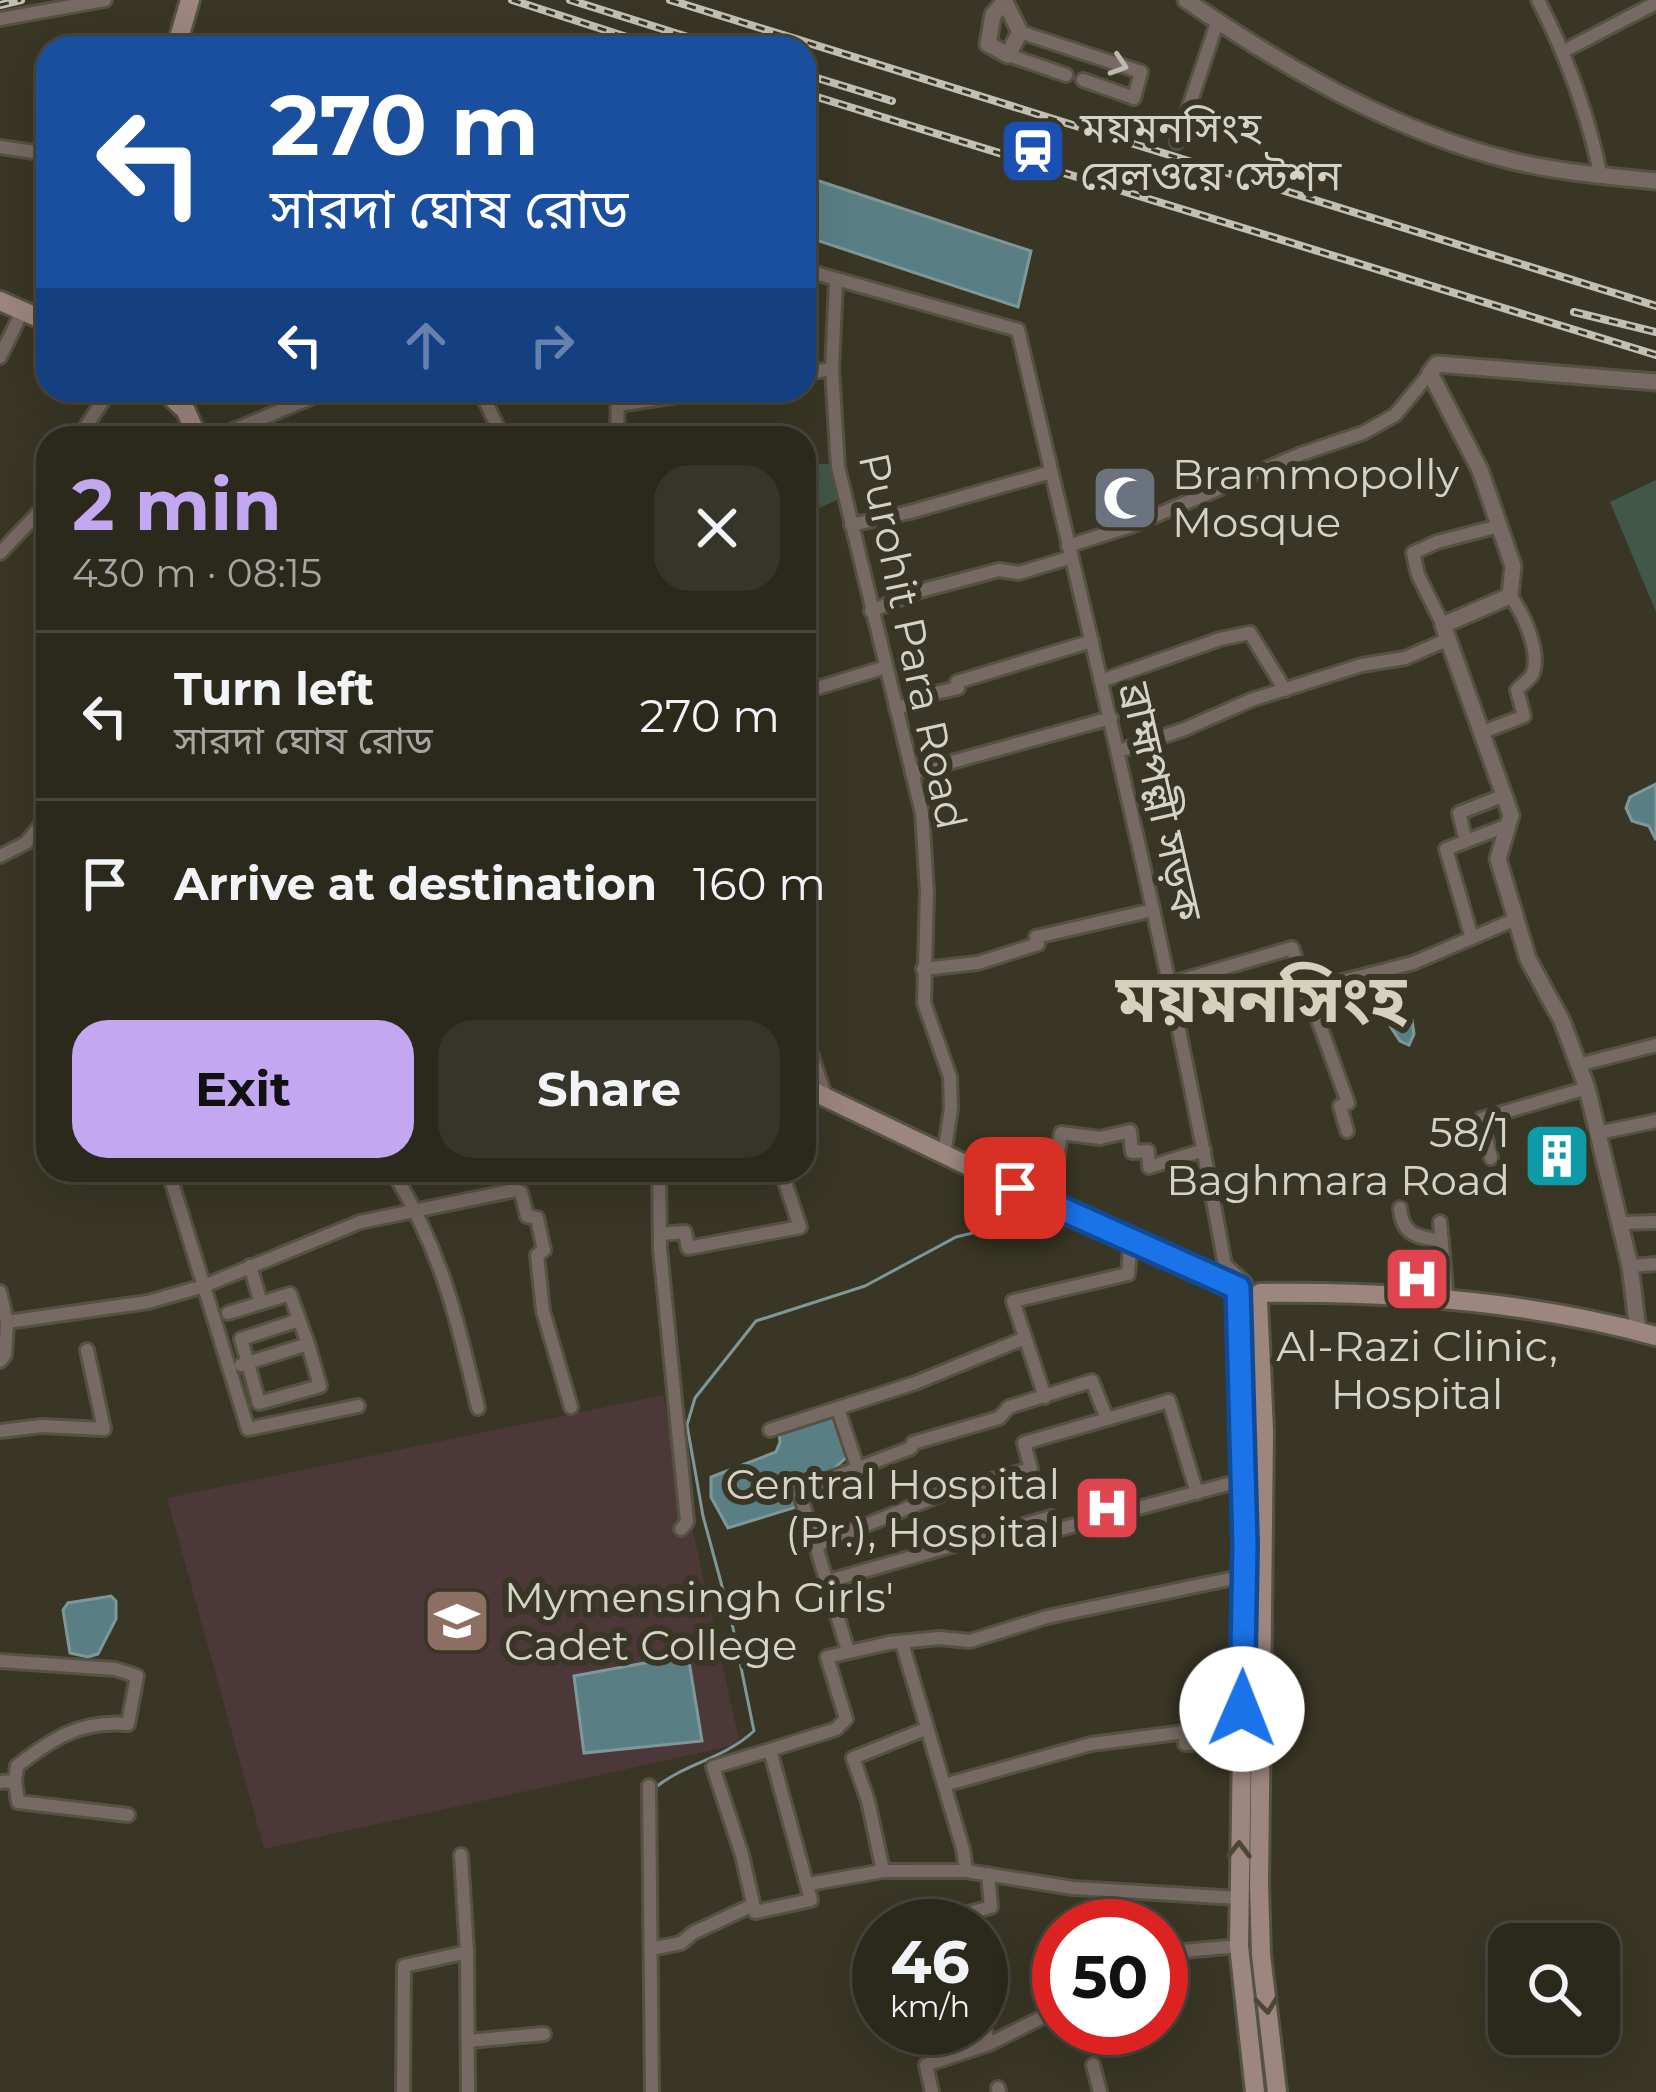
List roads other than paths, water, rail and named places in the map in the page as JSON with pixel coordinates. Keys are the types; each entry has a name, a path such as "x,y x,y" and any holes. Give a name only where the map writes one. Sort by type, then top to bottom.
{"main road":[{"path":"180,36 190,0"},
{"path":"0,301 36,316"},
{"path":"176,402 192,426"},
{"path":"186,402 186,412"},
{"path":"816,1093 1248,1293 1448,1300 1604,1321 1647,1333"},
{"path":"1248,1293 1238,1898 1255,2092"},
{"path":"1248,1293 1264,1431 1259,1884 1276,2092"}],"street":[{"path":"0,19 105,0"},
{"path":"1186,0 1305,74 1417,130 1513,161 1656,181"},
{"path":"1538,0 1592,132 1600,176"},
{"path":"1066,74 988,44 993,15 1004,1 1020,32 1141,72 1134,98 1083,80"},
{"path":"1562,52 1656,3"},
{"path":"1177,142 1218,20"},
{"path":"1008,55 1020,32"},
{"path":"0,148 36,152"},
{"path":"816,274 836,280"},
{"name":"ব্রাহ্মপল্লী সড়ক","path":"836,280 1018,331 1119,751 1225,1264 1248,1293"},
{"name":"Purohit Para Road","path":"836,280 832,369 838,467 922,813 927,892 924,1004 950,1077 944,1155"},
{"path":"0,357 23,310"},
{"path":"871,611 920,591 999,570 1018,573 1300,454 1363,433 1395,415 1437,364 1656,382"},
{"path":"816,371 832,369"},
{"path":"1430,374 1480,470 1513,566 1510,596 1519,607 1535,657 1532,676 1517,690 1524,716 1483,732"},
{"path":"243,426 301,402"},
{"path":"850,525 1051,472"},
{"path":"0,554 36,516"},
{"path":"1499,526 1413,553 1511,815 1498,859 1528,958 1562,1021 1587,1088 1647,1333"},
{"path":"1119,751 1285,690 1362,665 1405,658 1510,596"},
{"path":"1102,681 1250,633 1285,690"},
{"path":"896,708 958,688 957,682 1092,641"},
{"path":"816,688 886,667"},
{"path":"912,773 1111,718"},
{"path":"1466,841 1459,813 1505,796"},
{"path":"1472,938 1446,849 1508,825"},
{"path":"0,856 26,842 36,830"},
{"path":"923,969 978,963 1038,944 1036,937 1153,910"},
{"path":"1335,983 1413,963 1484,934 1492,926 1516,920"},
{"path":"1169,984 1292,947 1348,1103 1340,1106 1347,1131"},
{"path":"1578,1065 1656,1045"},
{"path":"816,1068 826,1098"},
{"path":"1491,1158 1481,1119 1587,1088"},
{"path":"1598,1133 1656,1121"},
{"path":"1050,1205 1061,1133 1100,1138 1130,1131 1132,1151 1148,1151 1149,1167 1204,1150"},
{"path":"172,1182 248,1429 358,1406"},
{"path":"400,1182 438,1254 478,1408"},
{"path":"514,1182 516,1190"},
{"path":"659,1182 687,1522 681,1529"},
{"path":"660,1234 685,1232 688,1248 800,1227 785,1182"},
{"path":"7,1322 148,1303 204,1286 360,1222 516,1190 521,1192 527,1216 537,1218 544,1250 537,1255 543,1311 571,1407"},
{"path":"1400,1208 1401,1222 1412,1236 1442,1241"},
{"path":"1440,1222 1448,1300"},
{"path":"1620,1223 1656,1222"},
{"path":"1045,1396 1013,1301 1128,1274 1131,1238"},
{"path":"1630,1266 1656,1264"},
{"path":"250,1266 261,1303"},
{"path":"0,1292 7,1322 5,1355 0,1361"},
{"path":"228,1313 290,1294 308,1345 320,1386 259,1402 242,1338 299,1321"},
{"path":"770,1430 915,1383 1025,1338"},
{"path":"229,1368 308,1345"},
{"path":"0,1431 55,1425 104,1429 87,1350"},
{"path":"848,1651 802,1489 911,1448 913,1443 999,1418 1009,1407 1092,1381 1107,1419"},
{"path":"817,1545 945,1493 1031,1469 1024,1443 1169,1401 1197,1493"},
{"path":"838,1409 857,1466"},
{"path":"829,1581 1051,1517 1056,1530 1243,1480"},
{"path":"770,1750 811,1900 754,1912 742,1855 713,1767 836,1729 845,1719 827,1657 939,1638 970,1641 1047,1618 1244,1576"},
{"path":"902,1643 966,1871"},
{"path":"0,1661 137,1676 128,1724 94,1723 50,1741 17,1766 8,1782 18,1802 128,1815"},
{"path":"883,1871 853,1758 923,1730"},
{"path":"944,1785 1091,1744 1185,1732 1185,1744 1241,1742"},
{"path":"649,1786 652,2092"},
{"path":"461,1855 467,2092"},
{"path":"809,1884 883,1871 966,1871 1073,1888 1238,1898"},
{"path":"988,1874 991,1899"},
{"path":"650,1949 681,1943 753,1905"},
{"path":"1188,1951 1239,1946"},
{"path":"403,2092 404,1966 466,1952"},
{"path":"468,2041 544,2034"},
{"path":"932,2092 926,2066 958,2055"},
{"path":"1093,2065 1100,2092"}],"water":[{"path":"816,180 1031,251 1018,307 816,240"},
{"path":"1656,784 1656,840 1649,826 1632,821 1626,808 1630,797"},
{"path":"1400,1012 1412,1020 1414,1034 1409,1045 1390,1026 1392,1017"},
{"path":"836,1416 848,1456 829,1473 801,1486 796,1507 728,1528 711,1497 711,1477 776,1452 779,1431"},
{"path":"111,1596 116,1601 116,1619 98,1654 70,1653 63,1610 68,1603"},
{"path":"688,1655 702,1741 584,1753 574,1676"}],"waterway":[{"path":"656,1787 754,1731 703,1516 687,1425 695,1398 756,1321 865,1286 956,1237 1047,1215"},
{"path":"657,1998 657,2030"}],"railway":[{"path":"0,5 21,0"},
{"path":"512,0 624,36"},
{"path":"570,0 685,36"},
{"path":"670,0 786,36"},
{"path":"816,45 1656,306"},
{"path":"816,78 892,101"},
{"path":"816,97 1656,355"},
{"path":"1574,312 1656,332"}],"place":[{"name":"ময়মনসিংহ রেলওয়ে স্টেশন","path":"1033,151"},
{"name":"Brammopolly Mosque","path":"1125,498"},
{"name":"58/1 Baghmara Road","path":"1557,1156"},
{"name":"Al-Razi Clinic, Hospital","path":"1417,1279"},
{"name":"Central Hospital (Pr.), Hospital","path":"1107,1508"},
{"name":"Mymensingh Girls' Cadet College","path":"457,1621"}],"district":[{"name":"ময়মনসিংহ","path":"1261,998"}]}
